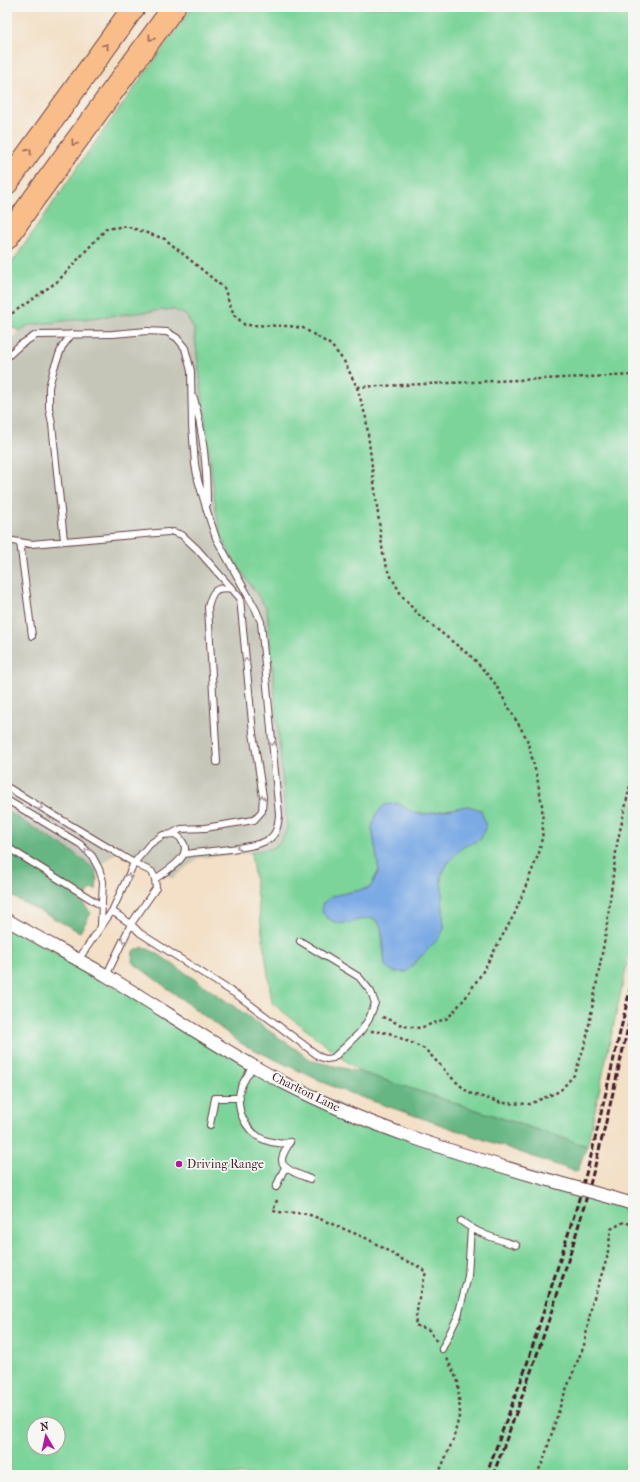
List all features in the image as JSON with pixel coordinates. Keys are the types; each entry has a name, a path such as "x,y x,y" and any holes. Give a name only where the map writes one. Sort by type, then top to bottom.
{"highway":[{"path":"7,183 134,7"},
{"path":"7,238 174,7"}],"street":[{"name":"Charlton Lane","path":"7,920 106,976 253,1066 321,1101 393,1131 465,1156 633,1204"}],"lane":[{"path":"7,357 20,344 36,335 113,334 147,331 167,332 177,338 185,348 191,371 192,426 198,480 216,538 256,610 261,622 279,815 277,829 268,839 255,845 184,854"},
{"path":"64,540 49,408 49,387 62,347 72,334"},
{"path":"192,389 199,418 207,477 207,511"},
{"path":"7,540 30,544 171,532 182,535 197,549 240,598 253,733 263,798 262,811 254,820 205,828 181,829 171,834 163,835 150,844 134,863 112,911 78,960"},
{"path":"20,542 32,636"},
{"path":"217,762 208,607 210,596 215,590 223,587 233,589 241,584"},
{"path":"7,787 134,863 152,872 155,879 156,888 131,924 106,976"},
{"path":"7,800 80,844 92,856 100,869 103,881 101,927"},
{"path":"155,879 178,863 185,852 184,842 175,834 171,834"},
{"path":"7,847 102,906"},
{"path":"112,911 131,924 140,933 240,997 320,1056 326,1059 333,1058 361,1030 372,1012 375,1003 374,998 368,987 358,977 300,941"},
{"path":"253,1066 243,1084 240,1098 239,1105 243,1122 253,1134 266,1140 278,1144 290,1142 282,1159 282,1164 285,1167 310,1179"},
{"path":"210,1125 214,1098 240,1098"},
{"path":"276,1187 285,1167"},
{"path":"461,1221 483,1234 516,1245"},
{"path":"442,1349 458,1316 468,1276 471,1228"}],"path":[{"path":"7,317 58,281 106,229 126,226 165,239 224,288 234,315 245,325 289,326 303,328 331,345 344,361 357,387 366,418 383,554 388,570 402,596 419,615 473,658 494,682 527,739 537,777 542,805 543,832 539,853 515,913 482,973 466,997 448,1018 420,1028 404,1026 384,1019 372,1012"},
{"path":"357,387 633,375"},
{"path":"361,1030 389,1033 425,1049 454,1080 469,1093 502,1103 530,1104 560,1091 575,1074 586,1041 606,932 617,844 633,772"},
{"path":"277,1200 273,1211 283,1213 303,1212 368,1239 426,1272 419,1298 415,1324 429,1330 446,1355 458,1382 460,1413 453,1440 438,1475"},
{"path":"536,1475 543,1462 562,1400 584,1345 592,1304 607,1258 611,1228 624,1222 633,1225"}],"shaded area":[{"path":"172,309 186,315 194,329 216,509 221,535 231,556 267,609 287,828 283,839 277,846 251,853 198,858 172,879 124,846 96,870 74,853 7,811 7,348 19,331 29,325"}],"green space":[{"path":"193,7 633,7 633,937 587,1146 360,1072 272,1003 251,853 274,847 281,841 287,828 267,609 231,556 221,535 216,509 194,329 186,315 172,309 29,325 19,331 7,324 7,270 88,152","holes":["397,803 410,811 425,814 468,806 481,839 463,847 449,861 441,876 444,929 385,966 381,927 376,920 332,896 370,888 379,870 372,828"]},
{"path":"7,811 74,853 96,870 96,890 91,889 82,902 91,913 80,932 7,894"},
{"path":"7,925 224,1049 393,1131 633,1204 633,1475 7,1475"},
{"path":"144,947 158,954 313,1061 360,1072 587,1146 577,1172 338,1089 242,1044 132,962 133,951"}],"water":[{"path":"397,803 410,811 425,814 468,806 481,810 486,826 481,839 463,847 449,861 441,876 444,929 438,939 406,972 394,972 385,966 383,937 378,922 369,918 344,923 335,922 323,914 322,904 332,896 370,888 379,870 372,828 376,815 384,805"}],"railway":[{"path":"486,1475 526,1367 577,1206 591,1156 633,977"},
{"path":"493,1475 540,1347 571,1250 602,1138 633,1005"}],"place":[{"name":"Driving Range","path":"179,1164"}]}
